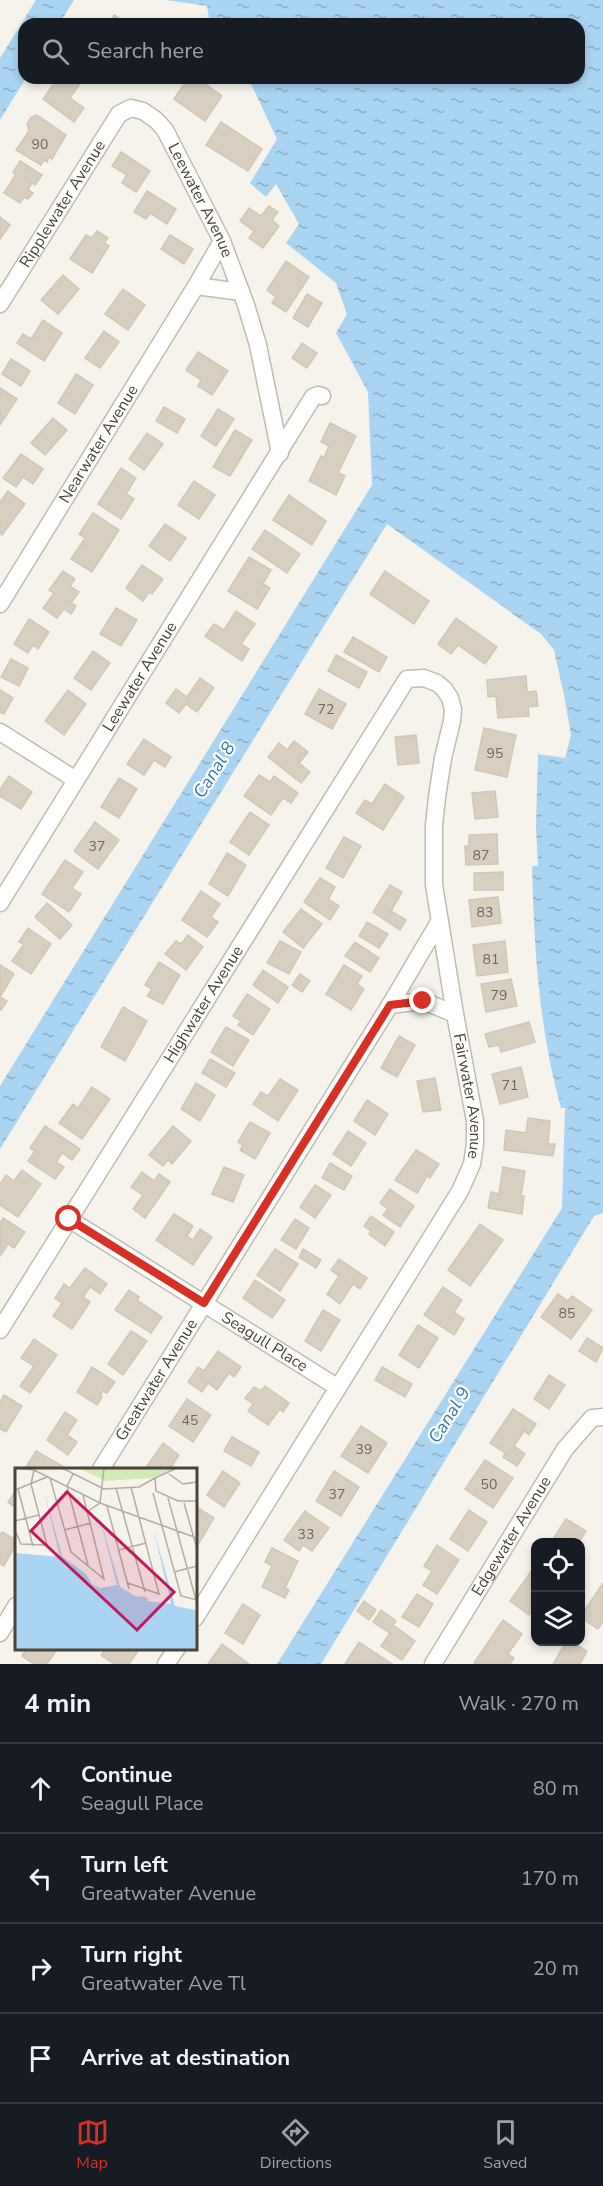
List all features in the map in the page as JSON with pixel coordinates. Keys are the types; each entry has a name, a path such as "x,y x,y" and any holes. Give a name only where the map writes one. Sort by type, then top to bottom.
{"street":[{"name":"Leewater Avenue","path":"131,108 143,111 165,130 222,241 258,345 280,453"},
{"name":"Ripplewater Avenue","path":"0,304 119,114 131,108"},
{"name":"Nearwater Avenue","path":"0,604 222,241"},
{"path":"196,286 241,292"},
{"name":"Leewater Avenue","path":"0,903 313,397 322,396"},
{"name":"Fairwater Avenue","path":"196,1616 460,1191 472,1164 476,1144 475,1121 434,885 434,825 438,787 453,709 450,698 437,683 424,678 407,679"},
{"name":"Highwater Avenue","path":"0,1330 407,679"},
{"path":"0,732 76,780"},
{"name":"Greatwater Avenue","path":"102,1468 390,1005 439,922"},
{"path":"390,1005 423,1001 455,1014"},
{"name":"Seagull Place","path":"69,1219 338,1387"},
{"name":"Edgewater Avenue","path":"433,1664 565,1449 592,1418 602,1417"},
{"path":"0,1633 15,1608"},
{"path":"166,1664 176,1649"}],"water":[{"path":"36,0 74,0 63,18 25,18"},
{"path":"166,0 603,0 603,1213 594,1216 321,1664 277,1664 562,1208 565,1108 561,1108 547,1049 536,958 532,866 538,866 536,827 538,754 565,758 571,735 554,650 541,634 387,524 0,1149 0,1086 372,485 368,392 336,333 347,314 336,283 286,243 299,224 276,184 266,197 250,183 277,139 250,84 585,84 585,18 209,18 207,6"},
{"path":"18,29 18,84 22,84 0,120 0,58"}],"building":[{"path":"54,84 80,84 70,98 84,108 74,122 43,99"},
{"path":"184,84 205,84 222,96 205,121 174,99"},
{"path":"37,115 66,135 52,159 49,157 47,162 44,160 41,165 16,150 29,131 27,124 31,117"},
{"path":"221,122 262,149 248,171 206,145"},
{"path":"121,152 150,171 136,192 122,183 127,175 112,166"},
{"path":"20,161 42,175 35,185 32,183 28,190 33,193 28,199 24,197 20,203 4,193 16,174 13,172"},
{"path":"147,191 176,209 167,224 150,213 146,219 134,212"},
{"path":"269,206 278,212 272,220 279,226 263,248 249,238 254,231 240,221 249,208 261,216"},
{"path":"0,217 10,225 0,239"},
{"path":"97,231 108,238 104,243 109,246 92,273 70,259 86,235 92,238"},
{"path":"170,235 193,249 184,264 161,249"},
{"path":"286,261 309,277 286,312 272,303 276,297 267,290"},
{"path":"63,275 79,289 58,314 41,300"},
{"path":"123,289 145,305 128,330 105,314"},
{"path":"307,294 322,303 308,327 293,318"},
{"path":"43,320 62,333 44,361 17,343 23,334 31,339"},
{"path":"104,331 119,342 100,368 85,358"},
{"path":"302,343 317,353 307,368 292,358"},
{"path":"198,352 228,371 212,395 198,386 201,380 186,370"},
{"path":"11,359 30,371 21,386 2,374"},
{"path":"76,374 93,385 75,414 58,403"},
{"path":"0,388 17,399 0,425"},
{"path":"164,407 185,419 177,433 156,421"},
{"path":"218,409 234,419 216,446 201,436"},
{"path":"53,418 67,430 45,455 31,443"},
{"path":"330,423 356,436 338,473 345,476 336,495 309,481 321,456 324,457 329,446 321,442"},
{"path":"235,430 252,440 230,476 213,467"},
{"path":"147,433 163,444 144,470 129,459"},
{"path":"21,454 43,469 33,484 23,477 16,487 3,478"},
{"path":"121,468 136,478 126,494 134,499 121,519 98,504"},
{"path":"194,481 215,495 199,519 178,505"},
{"path":"8,491 25,504 2,535 0,533 0,502"},
{"path":"289,495 326,521 312,545 273,520"},
{"path":"93,513 119,530 92,572 71,559 85,538 79,534"},
{"path":"165,524 186,538 170,561 149,546"},
{"path":"265,530 300,554 287,573 252,549"},
{"path":"249,557 271,570 263,584 270,588 257,609 228,591"},
{"path":"142,565 163,579 152,594 149,592 143,601 126,588"},
{"path":"63,571 75,579 70,586 79,592 71,603 76,606 71,614 64,609 57,618 43,608 54,593 49,590"},
{"path":"385,571 429,601 414,624 370,594"},
{"path":"116,608 137,620 121,646 100,634"},
{"path":"236,611 255,624 241,644 249,649 242,661 205,636 214,624 224,630"},
{"path":"456,618 497,647 485,664 458,645 451,654 438,644"},
{"path":"29,619 49,632 38,649 33,645 28,653 14,644"},
{"path":"353,637 387,657 379,672 344,652"},
{"path":"93,651 110,663 91,690 74,678"},
{"path":"336,655 367,672 359,688 328,671"},
{"path":"11,659 28,668 19,686 1,677"},
{"path":"526,676 527,692 536,691 538,706 528,707 529,716 498,718 496,696 488,697 487,680"},
{"path":"200,678 214,688 197,712 186,704 179,713 166,703 176,689 187,697"},
{"path":"319,689 346,704 332,729 305,714"},
{"path":"0,690 13,698 4,714 0,712"},
{"path":"68,690 86,704 64,735 45,721"},
{"path":"484,728 516,735 507,777 475,770"},
{"path":"416,735 419,763 398,765 395,737"},
{"path":"144,739 171,757 165,767 154,760 144,775 127,764"},
{"path":"294,741 308,752 299,763 310,772 301,783 268,757 279,743 287,750"},
{"path":"259,775 270,782 274,776 298,793 291,803 283,798 271,815 244,796"},
{"path":"9,776 32,792 21,809 0,796 0,790"},
{"path":"119,778 137,789 119,818 101,807"},
{"path":"385,784 404,797 383,830 356,813 365,800 372,804"},
{"path":"495,791 498,817 475,819 472,793"},
{"path":"250,812 269,825 249,855 230,842"},
{"path":"95,822 119,840 98,869 74,851"},
{"path":"497,834 498,864 466,865 465,846 469,846 469,835"},
{"path":"344,837 361,846 343,878 326,868"},
{"path":"227,853 246,865 228,896 209,884"},
{"path":"65,860 83,872 72,888 81,894 69,912 42,894"},
{"path":"503,872 503,890 474,890 474,873"},
{"path":"320,878 335,887 328,899 339,906 330,920 304,902"},
{"path":"390,885 402,892 391,911 406,920 400,930 373,912"},
{"path":"201,891 220,904 211,917 218,922 207,937 182,920"},
{"path":"498,897 501,923 472,927 469,900"},
{"path":"47,903 72,925 60,939 35,917"},
{"path":"301,909 322,924 303,948 283,932"},
{"path":"367,922 388,934 379,948 359,936"},
{"path":"28,928 51,944 31,974 12,961 24,944 19,942"},
{"path":"188,935 203,947 186,970 165,954 176,941 181,944"},
{"path":"280,941 301,952 289,974 267,963"},
{"path":"505,941 508,972 477,976 473,945"},
{"path":"355,942 379,958 370,972 345,956"},
{"path":"159,962 180,975 163,1004 147,996 152,989 145,985"},
{"path":"0,965 14,974 0,997"},
{"path":"344,965 362,976 357,984 364,989 351,1010 326,994"},
{"path":"263,970 288,987 278,1003 253,985"},
{"path":"300,974 310,981 302,992 292,985"},
{"path":"511,979 517,1006 486,1012 481,984"},
{"path":"247,994 270,1009 253,1035 238,1025 241,1021 233,1016"},
{"path":"0,997 7,1001 1,1010 0,1009"},
{"path":"123,1007 147,1021 125,1061 101,1047"},
{"path":"529,1022 535,1042 501,1052 499,1045 489,1047 485,1034"},
{"path":"226,1027 249,1040 233,1066 211,1052"},
{"path":"399,1036 415,1045 397,1077 381,1068"},
{"path":"210,1059 235,1073 226,1087 202,1073"},
{"path":"521,1067 528,1097 500,1104 492,1074"},
{"path":"435,1078 441,1110 423,1112 417,1081"},
{"path":"280,1079 298,1090 278,1121 253,1104 261,1092 268,1096"},
{"path":"196,1083 215,1095 200,1121 181,1109"},
{"path":"92,1087 110,1099 82,1139 59,1123 73,1104 78,1108"},
{"path":"367,1100 388,1114 375,1135 354,1121"},
{"path":"528,1118 550,1121 548,1144 555,1144 553,1156 504,1150 506,1130 526,1133"},
{"path":"250,1122 270,1133 255,1159 240,1150 243,1145 238,1142"},
{"path":"45,1126 80,1149 72,1160 62,1153 56,1162 64,1167 55,1179 28,1161 35,1151 30,1148"},
{"path":"173,1126 191,1141 172,1164 168,1160 163,1166 149,1155"},
{"path":"348,1131 366,1143 351,1166 333,1154"},
{"path":"416,1150 439,1164 430,1178 427,1176 417,1193 395,1180"},
{"path":"330,1163 352,1176 344,1190 322,1178"},
{"path":"224,1167 244,1175 233,1202 212,1194"},
{"path":"503,1167 525,1171 521,1196 524,1196 522,1214 488,1208 491,1192 499,1194"},
{"path":"22,1170 41,1184 18,1217 0,1205 0,1184 6,1175 14,1181"},
{"path":"142,1172 154,1181 159,1174 170,1182 145,1218 133,1209 143,1195 131,1187"},
{"path":"315,1185 331,1195 315,1218 300,1207"},
{"path":"390,1189 414,1206 400,1227 383,1215 388,1209 380,1203"},
{"path":"174,1214 193,1226 187,1236 193,1240 200,1229 212,1237 193,1265 156,1240"},
{"path":"371,1216 394,1232 385,1246 369,1234 371,1231 364,1226"},
{"path":"3,1218 25,1232 14,1248 8,1244 1,1255 0,1223"},
{"path":"295,1219 309,1228 296,1249 281,1240"},
{"path":"480,1224 503,1240 470,1286 448,1270"},
{"path":"275,1249 298,1264 280,1291 257,1275"},
{"path":"303,1249 321,1260 316,1268 299,1257"},
{"path":"339,1259 367,1278 360,1289 353,1284 340,1304 327,1294 339,1276 331,1270"},
{"path":"85,1268 107,1284 100,1294 90,1287 83,1297 90,1302 72,1329 53,1316 62,1303 55,1298 64,1284 70,1288"},
{"path":"255,1280 285,1300 272,1318 243,1298"},
{"path":"443,1287 462,1300 454,1312 464,1319 454,1335 424,1315"},
{"path":"129,1290 139,1297 137,1300 162,1317 151,1333 115,1310"},
{"path":"558,1294 568,1301 572,1296 592,1310 571,1339 541,1317"},
{"path":"323,1310 340,1320 321,1351 305,1341"},
{"path":"418,1325 438,1338 419,1368 399,1355"},
{"path":"131,1331 147,1341 123,1375 108,1364"},
{"path":"587,1338 603,1348 596,1362 579,1351"},
{"path":"34,1339 57,1355 30,1393 20,1386 34,1366 21,1358"},
{"path":"218,1351 241,1367 234,1377 229,1373 217,1390 208,1383 202,1392 188,1382 198,1367 204,1371"},
{"path":"92,1367 115,1382 107,1393 103,1391 97,1405 77,1392"},
{"path":"382,1367 412,1384 405,1397 375,1380"},
{"path":"549,1375 565,1385 549,1409 534,1399"},
{"path":"265,1386 289,1403 283,1412 280,1409 268,1425 248,1411 253,1404 245,1398 254,1387 261,1391"},
{"path":"4,1395 22,1406 6,1432 0,1429 0,1402"},
{"path":"187,1399 211,1415 193,1442 169,1426"},
{"path":"513,1409 536,1424 529,1435 524,1431 514,1446 525,1454 517,1466 503,1457 505,1453 490,1443"},
{"path":"65,1412 77,1420 67,1435 77,1442 68,1455 47,1440"},
{"path":"361,1426 387,1443 368,1473 341,1456"},
{"path":"232,1437 259,1452 251,1466 224,1451"},
{"path":"163,1443 179,1455 171,1468 146,1468"},
{"path":"36,1451 64,1467 28,1468 26,1467"},
{"path":"485,1460 513,1478 493,1508 465,1489"},
{"path":"223,1471 240,1483 224,1507 207,1495"},
{"path":"334,1471 359,1487 341,1516 316,1501"},
{"path":"15,1492 15,1507 8,1502"},
{"path":"196,1507 214,1518 199,1543 196,1541"},
{"path":"469,1510 487,1522 468,1551 450,1539"},
{"path":"305,1511 329,1528 312,1551 303,1545 299,1551 284,1540"},
{"path":"566,1519 586,1531 582,1538 554,1538"},
{"path":"2,1532 15,1539 15,1546 4,1566 0,1564 0,1535"},
{"path":"437,1545 459,1560 437,1594 423,1585 432,1571 424,1566"},
{"path":"272,1548 298,1561 285,1588 289,1590 285,1598 262,1587 272,1566 265,1562"},
{"path":"531,1572 531,1612 529,1615 510,1601"},
{"path":"603,1583 603,1621 598,1629 585,1620 585,1610"},
{"path":"417,1594 433,1604 419,1627 402,1617"},
{"path":"364,1601 376,1610 369,1620 357,1611"},
{"path":"243,1604 260,1615 243,1644 225,1633"},
{"path":"381,1610 396,1621 393,1625 415,1641 402,1660 381,1646 390,1633 373,1622"},
{"path":"503,1620 522,1634 508,1654 514,1658 510,1664 475,1664 474,1663"},
{"path":"359,1642 392,1664 345,1664"},
{"path":"222,1644 249,1664 208,1664"},
{"path":"564,1646 578,1646 587,1651 580,1664 553,1664"},
{"path":"26,1649 57,1649 47,1664 34,1664 22,1656"},
{"path":"106,1649 139,1649 129,1664 114,1664 101,1655"}],"route":[{"path":"69,1219 204,1303 390,1005 423,1001"}],"water label":[{"name":"Canal 8","path":"214,770"},
{"name":"Canal 9","path":"449,1415"}]}
